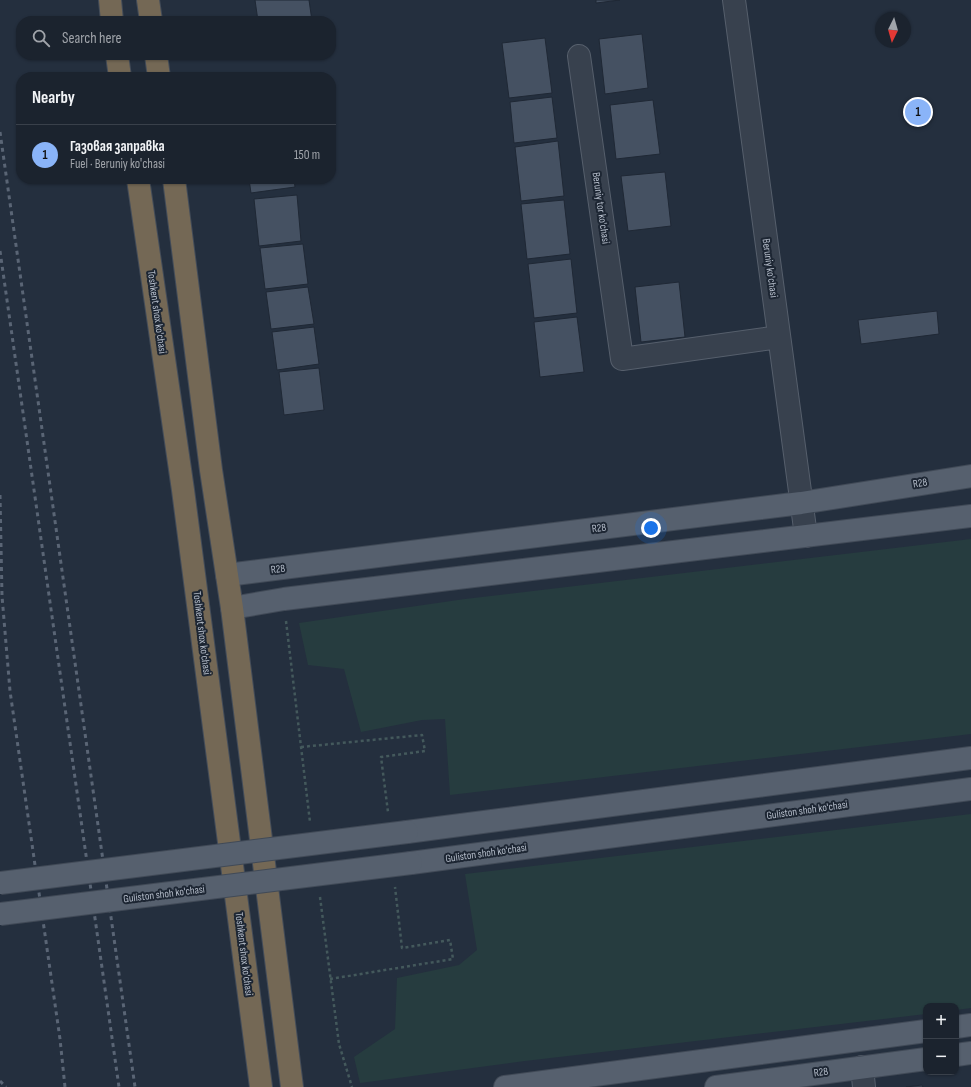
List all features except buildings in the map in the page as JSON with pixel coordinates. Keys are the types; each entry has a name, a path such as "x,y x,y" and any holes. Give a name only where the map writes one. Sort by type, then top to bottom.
{"highway":[{"path":"110,0 112,16"},
{"path":"148,0 150,16"},
{"path":"118,60 119,72"},
{"path":"157,60 158,72"},
{"name":"Toshkent shox ko'chasi","path":"139,184 184,498 261,1087"},
{"path":"175,184 211,470 232,608 292,1087"}],"main road":[{"name":"R28","path":"227,575 801,503 971,476"},
{"path":"232,608 284,599 971,516"},
{"path":"0,883 407,832 971,758"},
{"name":"Guliston shoh ko'chasi","path":"0,914 971,789"},
{"path":"959,1027 971,1025"},
{"path":"505,1087 923,1031"},
{"path":"959,1055 971,1053"},
{"name":"R28","path":"716,1087 863,1077 923,1060"}],"street":[{"name":"Beruniy ko'chasi","path":"734,0 806,536"},
{"name":"Beruniy tor ko'chasi","path":"579,56 622,359 779,337"}],"path":[{"path":"301,746 422,735 425,751 381,757 388,814"},
{"path":"330,979 453,959 450,940 402,948 395,885"}],"green space":[{"path":"971,539 971,734 450,795 445,719 422,720 361,732 344,669 308,665 299,623 465,599"},
{"path":"971,814 971,1008 959,1010 959,1003 923,1003 923,1014 525,1061 360,1083 354,1057 395,1029 397,978 459,965 477,950 465,874"}],"railway":[{"path":"0,132 135,1087"},
{"path":"0,251 119,1087"},
{"path":"0,495 2,596 10,691 60,1039 65,1087"},
{"path":"0,1081 6,1087"}],"place":[{"name":"Газовая заправка","path":"918,112"}]}
